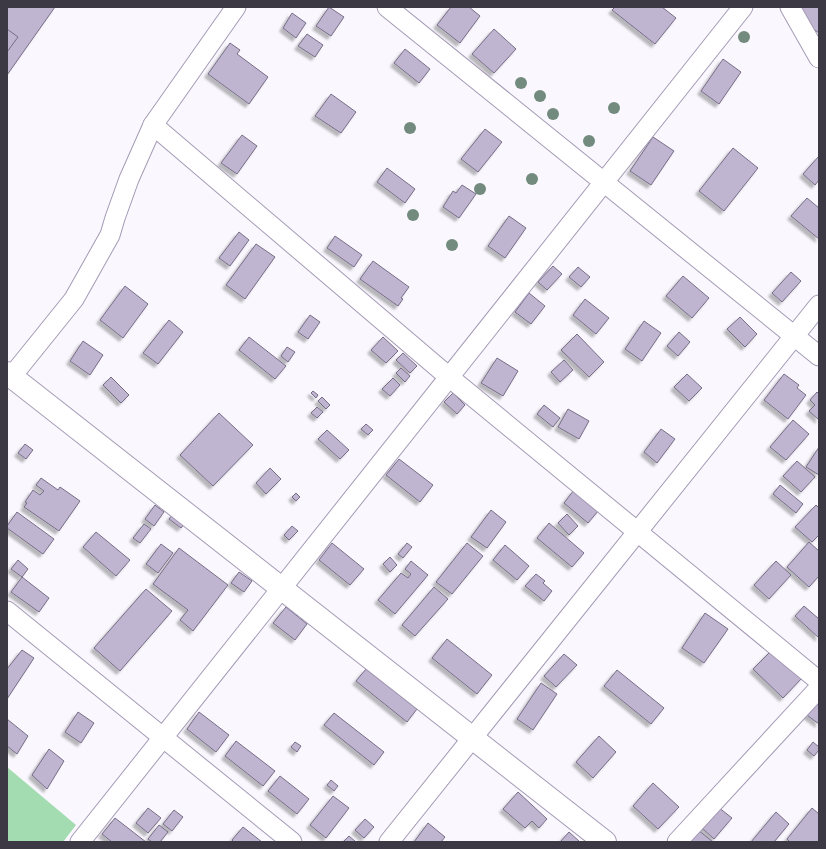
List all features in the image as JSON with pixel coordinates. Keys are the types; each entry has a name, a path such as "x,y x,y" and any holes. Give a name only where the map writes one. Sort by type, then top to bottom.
{"main road":[{"path":"9,375 605,842"}],"street":[{"path":"9,375 74,299 110,235 129,179 153,125 236,7"},
{"path":"387,7 795,335 819,356"},
{"path":"80,842 744,7"},
{"path":"790,7 819,58"},
{"path":"153,125 449,377 819,681"},
{"path":"389,842 819,305"},
{"path":"7,611 292,842"},
{"path":"677,842 819,688"}],"green space":[{"path":"7,767 76,825 63,842 7,842"}],"building":[{"path":"7,7 55,7 7,75"},
{"path":"329,7 344,17 331,36 316,26"},
{"path":"451,7 469,7 480,16 460,43 437,25"},
{"path":"615,7 662,7 676,18 655,44 612,10"},
{"path":"796,7 819,7 819,33 791,13"},
{"path":"292,13 306,23 296,38 283,28"},
{"path":"7,29 18,37 7,52"},
{"path":"494,29 516,49 494,73 472,54"},
{"path":"307,34 323,45 315,57 298,46"},
{"path":"230,43 240,50 237,54 268,77 249,104 208,74"},
{"path":"405,49 430,69 419,83 394,63"},
{"path":"723,59 741,72 719,104 701,91"},
{"path":"331,94 356,112 341,133 315,116"},
{"path":"485,129 502,142 478,172 461,159"},
{"path":"242,135 257,146 237,174 221,163"},
{"path":"653,137 674,151 651,185 630,171"},
{"path":"733,148 758,168 724,211 699,191"},
{"path":"819,156 819,180 815,185 803,174"},
{"path":"387,168 415,189 405,203 377,182"},
{"path":"462,185 476,194 459,218 443,207 453,191 456,193"},
{"path":"807,198 819,208 819,239 791,216"},
{"path":"509,216 526,228 505,258 488,246"},
{"path":"239,232 249,240 230,266 219,258"},
{"path":"335,236 362,255 354,267 327,248"},
{"path":"256,244 275,257 245,299 226,285"},
{"path":"373,261 409,287 401,298 403,299 398,306 360,279"},
{"path":"553,266 562,274 547,290 538,282"},
{"path":"578,267 590,277 581,287 569,277"},
{"path":"791,272 801,281 782,302 772,293"},
{"path":"683,276 709,298 692,318 666,296"},
{"path":"125,286 148,304 123,338 100,320"},
{"path":"529,293 545,306 531,324 515,312"},
{"path":"585,299 609,318 596,334 573,315"},
{"path":"310,315 320,322 308,339 298,332"},
{"path":"740,317 757,334 745,347 727,329"},
{"path":"169,320 183,332 158,364 143,353"},
{"path":"644,321 661,333 642,361 625,349"},
{"path":"679,332 690,342 678,356 667,346"},
{"path":"577,334 604,362 589,377 561,350"},
{"path":"249,337 286,366 275,379 239,350"},
{"path":"383,337 398,351 386,363 371,350"},
{"path":"83,341 103,355 90,375 70,361"},
{"path":"287,347 295,352 288,362 281,356"},
{"path":"403,353 417,366 410,373 396,360"},
{"path":"497,358 518,371 503,396 481,383"},
{"path":"564,360 573,370 560,382 551,372"},
{"path":"401,368 410,376 405,382 396,373"},
{"path":"687,374 702,388 689,401 674,387"},
{"path":"784,374 799,385 797,388 806,395 788,419 764,400"},
{"path":"111,377 129,395 121,403 103,385"},
{"path":"393,378 400,385 390,396 382,389"},
{"path":"313,391 318,395 316,398 311,393"},
{"path":"817,392 819,394 819,420 809,411 815,405 810,400"},
{"path":"453,393 465,405 457,414 444,402"},
{"path":"322,397 330,405 326,409 318,401"},
{"path":"544,405 560,418 553,427 537,414"},
{"path":"317,407 323,412 317,418 311,413"},
{"path":"568,409 589,421 579,439 558,427"},
{"path":"219,413 253,445 213,486 180,455"},
{"path":"793,420 809,434 786,460 770,447"},
{"path":"366,424 373,430 368,435 361,429"},
{"path":"661,429 675,439 657,463 644,452"},
{"path":"327,430 349,450 340,459 318,439"},
{"path":"25,444 33,450 26,459 18,453"},
{"path":"819,447 819,475 806,467"},
{"path":"399,459 433,485 420,502 386,475"},
{"path":"797,461 815,477 801,492 783,476"},
{"path":"270,468 281,479 266,494 256,483"},
{"path":"41,478 58,490 60,487 80,501 59,531 24,507 27,503 25,502 33,490 40,495 44,491 36,485"},
{"path":"780,485 803,504 796,513 773,494"},
{"path":"574,490 599,510 588,523 564,503"},
{"path":"296,493 300,497 296,501 292,497"},
{"path":"155,505 164,512 154,526 145,519"},
{"path":"816,505 819,508 819,535 812,542 795,527"},
{"path":"491,510 506,522 487,548 471,537"},
{"path":"17,512 54,539 43,554 7,528"},
{"path":"173,514 185,523 181,528 169,519"},
{"path":"567,514 578,526 569,535 558,523"},
{"path":"549,523 584,553 572,567 537,538"},
{"path":"144,524 151,529 140,543 133,538"},
{"path":"292,526 298,531 289,540 284,535"},
{"path":"96,532 130,560 116,576 83,547"},
{"path":"809,542 819,551 819,576 809,587 787,567"},
{"path":"332,543 364,569 350,585 319,560"},
{"path":"407,543 412,547 403,558 398,554"},
{"path":"467,543 483,556 452,594 436,582"},
{"path":"161,544 173,553 158,573 146,564"},
{"path":"505,545 529,566 517,580 493,560"},
{"path":"179,548 228,585 193,631 180,620 188,610 153,584"},
{"path":"390,557 397,565 390,572 383,564"},
{"path":"18,560 28,569 22,577 11,569"},
{"path":"411,561 428,575 395,614 378,600 401,573 408,578 411,574 405,569"},
{"path":"776,561 791,575 769,599 754,585"},
{"path":"239,572 252,581 244,592 231,583"},
{"path":"536,574 545,581 543,583 552,591 544,601 525,586"},
{"path":"22,577 49,598 39,612 11,592"},
{"path":"434,587 448,599 415,636 402,625"},
{"path":"146,589 172,611 120,671 94,648"},
{"path":"804,606 819,619 819,638 795,616"},
{"path":"286,607 307,624 295,640 273,623"},
{"path":"705,613 728,629 704,663 682,648"},
{"path":"447,639 492,675 477,694 432,658"},
{"path":"773,649 803,677 783,698 753,669"},
{"path":"22,650 34,658 7,699 7,669"},
{"path":"564,654 577,665 556,687 544,676"},
{"path":"366,669 417,709 407,722 356,681"},
{"path":"617,670 664,708 651,724 604,686"},
{"path":"541,683 557,694 533,730 517,719"},
{"path":"819,694 819,724 804,713"},
{"path":"78,712 94,723 81,743 65,732"},
{"path":"199,712 229,735 216,752 187,729"},
{"path":"334,713 384,752 374,765 324,725"},
{"path":"7,719 28,736 17,754 7,746"},
{"path":"599,736 616,752 593,778 576,762"},
{"path":"236,741 275,771 263,786 225,756"},
{"path":"295,742 301,746 297,752 291,747"},
{"path":"813,742 819,747 819,750 814,756 807,750"},
{"path":"49,749 64,761 47,789 32,775"},
{"path":"280,776 309,799 297,814 268,791"},
{"path":"331,780 338,786 334,791 327,785"},
{"path":"653,783 679,807 658,829 633,806"},
{"path":"518,792 547,819 539,828 532,821 525,828 503,809"},
{"path":"333,796 349,808 326,838 310,825"},
{"path":"718,807 732,818 714,839 701,827"},
{"path":"148,808 161,818 148,833 136,823"},
{"path":"812,808 819,814 819,842 790,842 787,839"},
{"path":"174,810 183,817 172,831 163,824"},
{"path":"776,812 789,824 774,842 751,842"},
{"path":"115,818 146,842 112,842 102,834"},
{"path":"365,819 374,827 364,838 355,830"},
{"path":"428,823 445,837 441,842 414,842"},
{"path":"159,825 168,832 160,842 152,842 148,839"},
{"path":"243,827 262,842 234,842 232,840"},
{"path":"698,830 713,842 688,842"},
{"path":"569,832 580,842 560,842"},
{"path":"349,836 356,842 343,842"}]}
